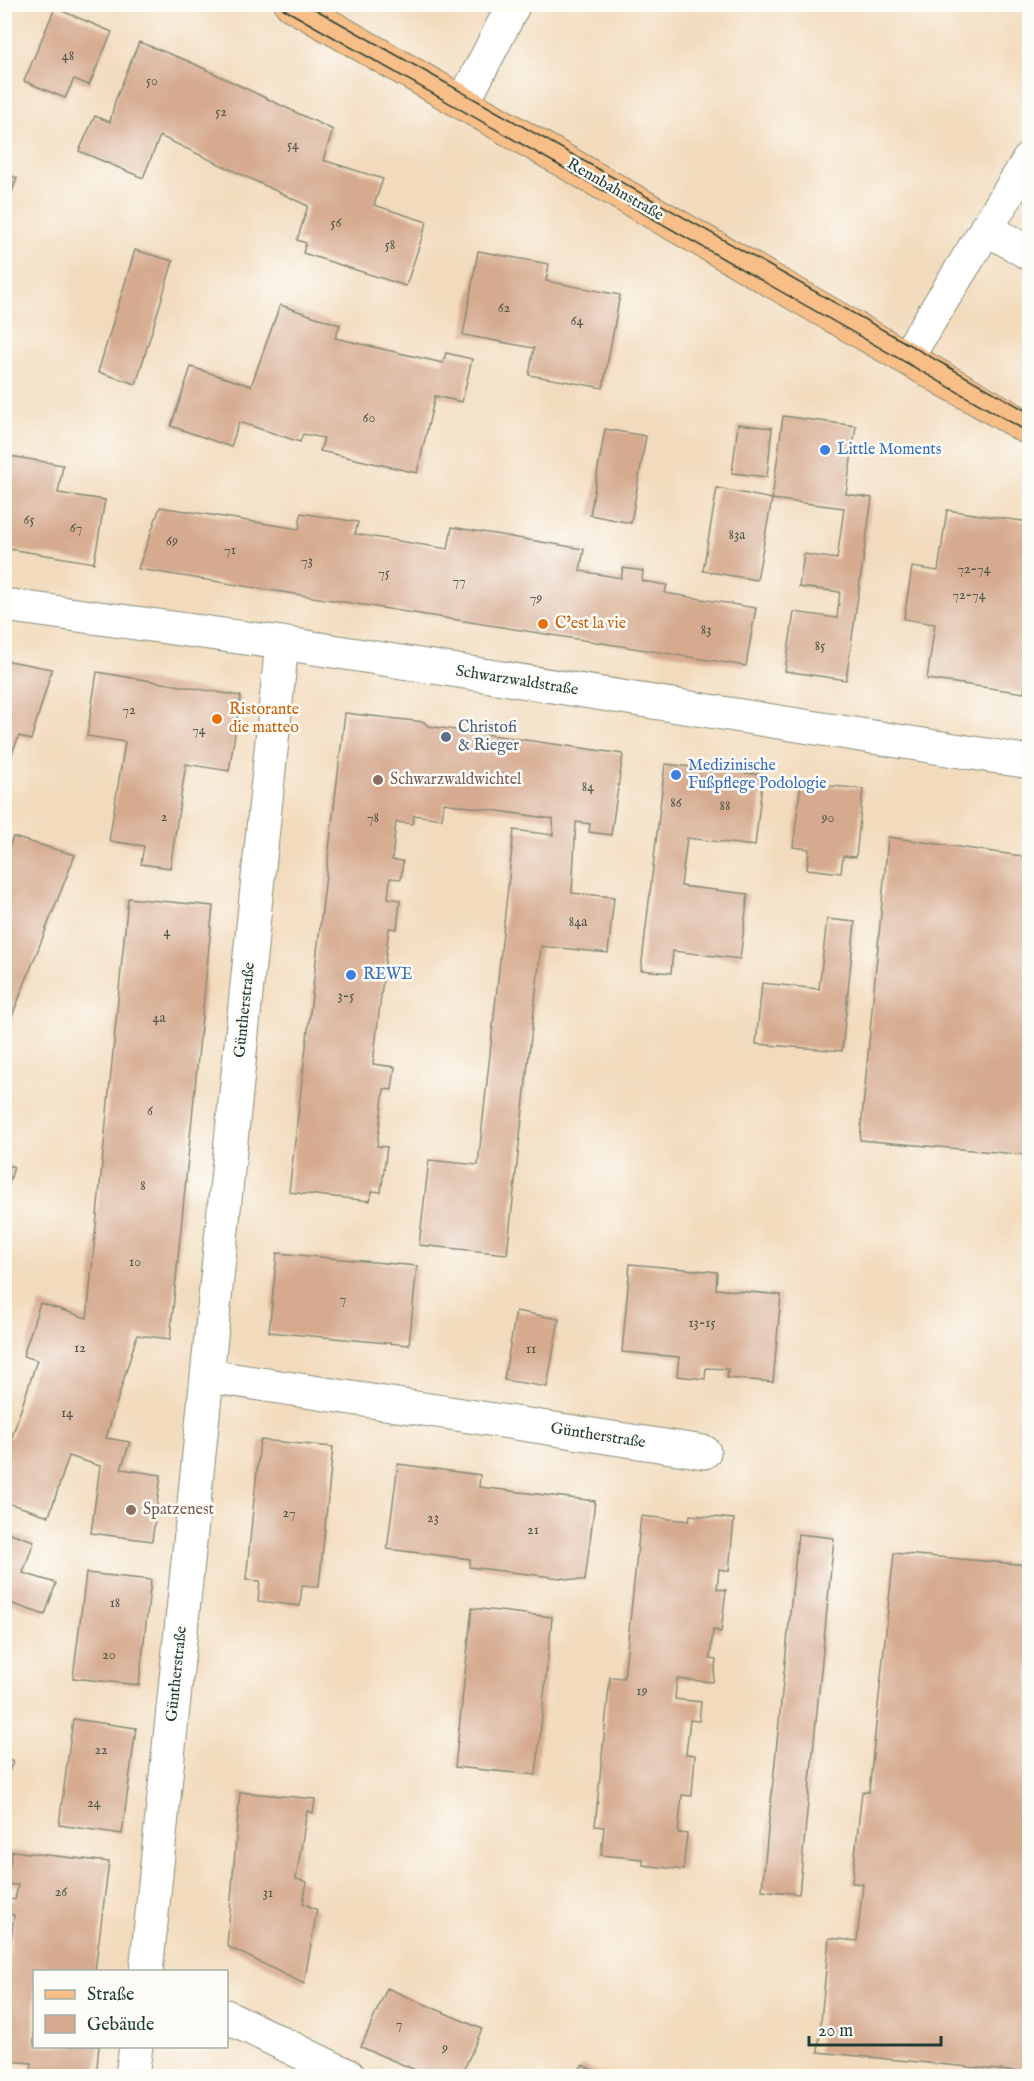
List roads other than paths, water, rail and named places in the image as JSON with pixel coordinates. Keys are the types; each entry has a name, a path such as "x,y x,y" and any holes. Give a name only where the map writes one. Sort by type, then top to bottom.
{"main road":[{"name":"Rennbahnstraße","path":"291,4 1029,429"},
{"name":"Rennbahnstraße","path":"940,376 1029,408"}],"street":[{"path":"464,103 514,4"},
{"path":"907,357 1029,158"},
{"path":"986,228 1029,254"},
{"name":"Schwarzwaldstraße","path":"4,605 282,643 1029,762"},
{"name":"Güntherstraße","path":"146,1970 282,643"},
{"name":"Güntherstraße","path":"208,1376 704,1452"},
{"path":"228,2017 349,2076"},
{"path":"132,2076 136,2048"}],"tram line":[{"path":"275,4 1030,433"},
{"path":"306,4 1030,413"}],"place":[{"name":"Little Moments","path":"825,450"},
{"name":"C'est la vie","path":"543,624"},
{"name":"Ristorante die matteo","path":"217,719"},
{"name":"Christofi & Rieger","path":"446,737"},
{"name":"Medizinische Fußpflege Podologie","path":"676,775"},
{"name":"Schwarzwaldwichtel","path":"378,780"},
{"name":"REWE","path":"351,975"},
{"name":"Spatzenest","path":"131,1510"}]}
